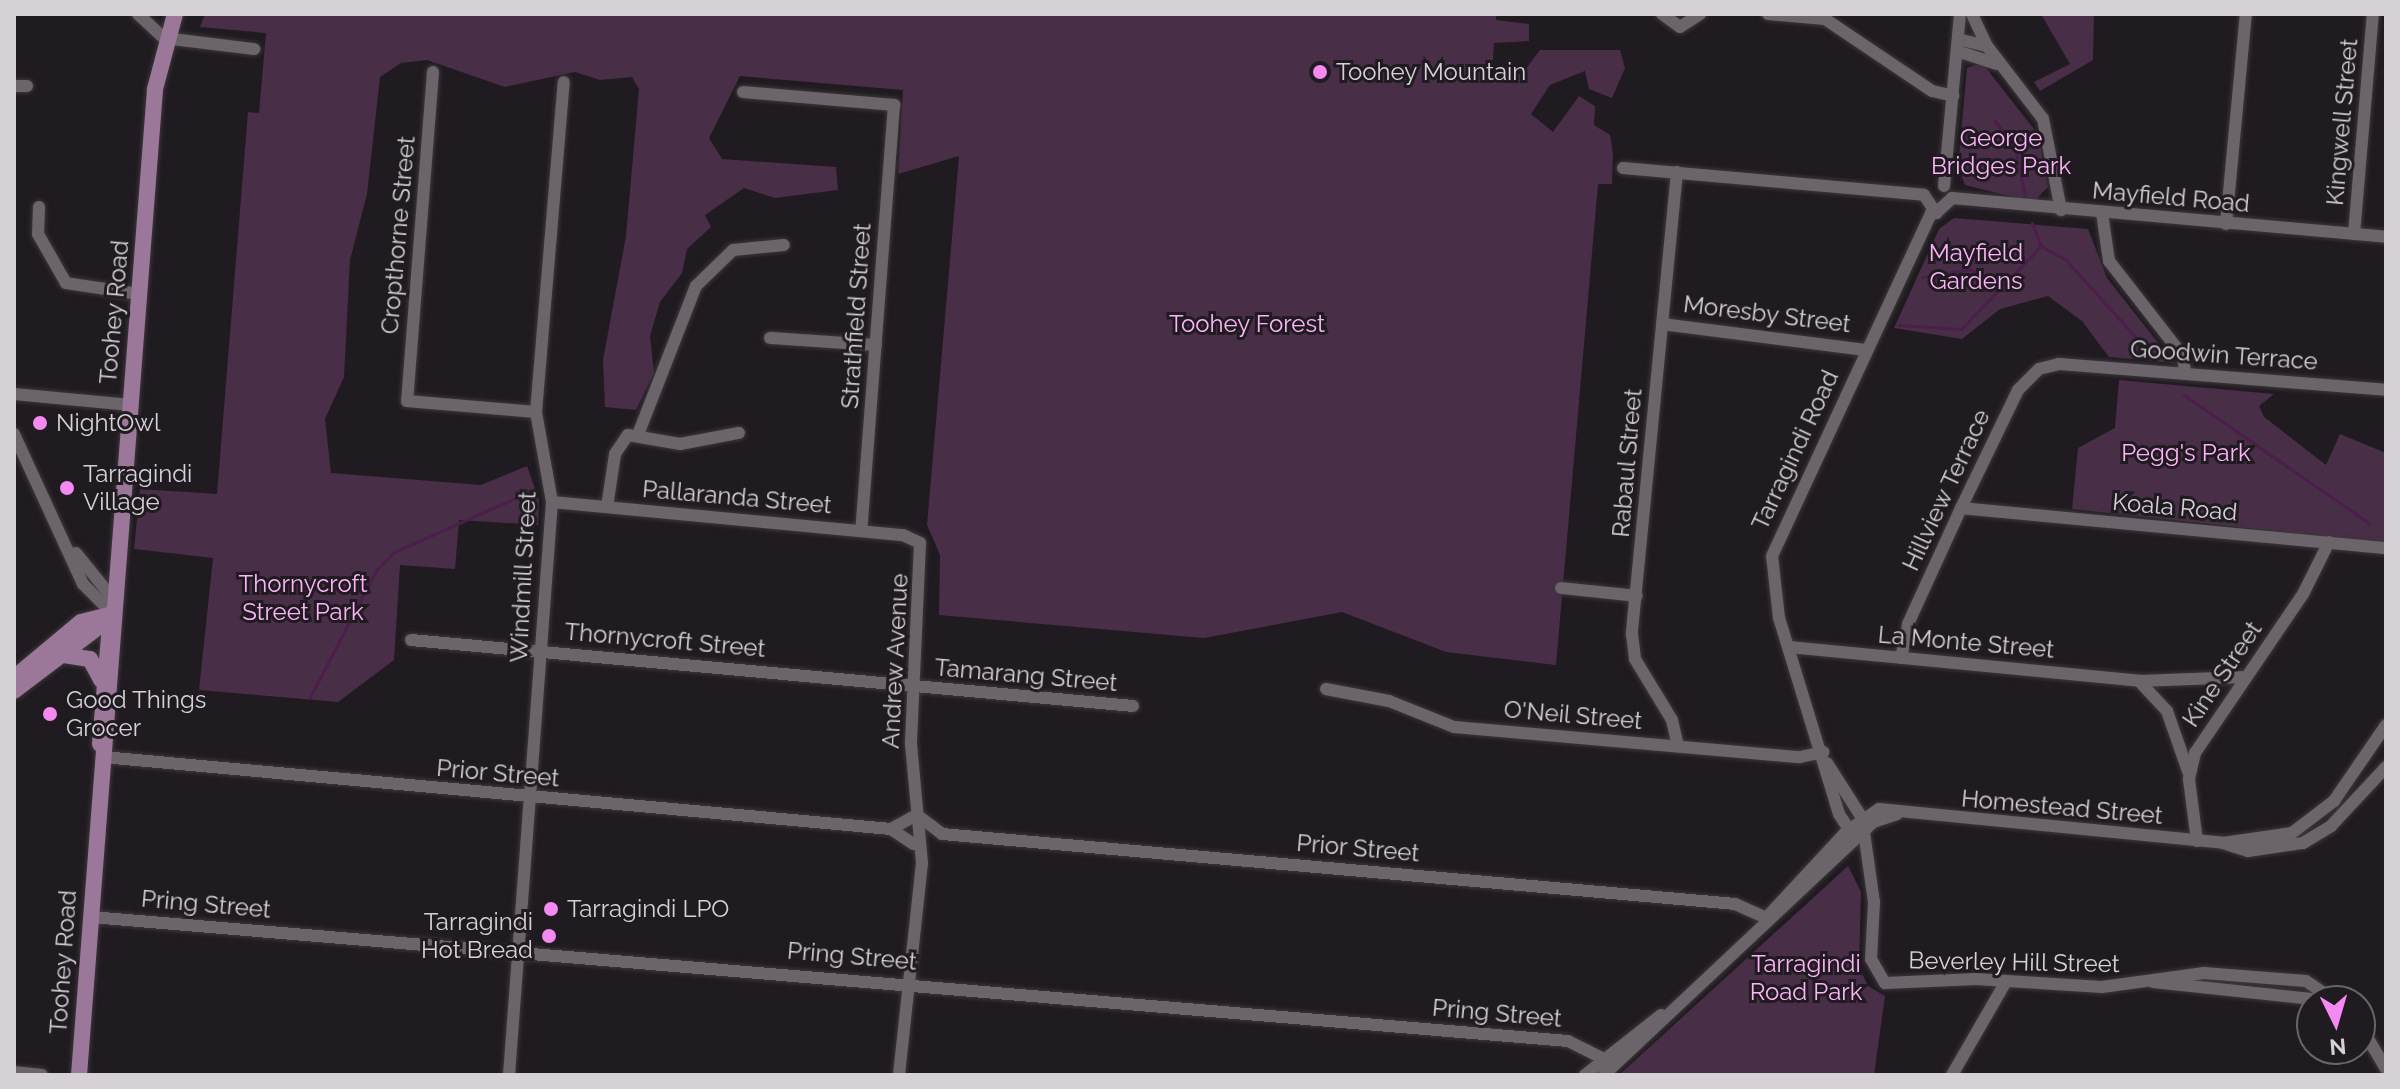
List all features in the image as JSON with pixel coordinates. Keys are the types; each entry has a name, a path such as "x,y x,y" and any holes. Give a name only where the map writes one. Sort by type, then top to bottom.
{"main road":[{"name":"Toohey Road","path":"79,1075 139,294 164,38 175,14"},
{"name":"Toohey Road","path":"103,757 101,681 113,610"},
{"path":"14,691 61,656 113,610"},
{"path":"14,678 81,622 113,610"},
{"path":"61,656 88,657 101,681"}],"street":[{"path":"138,14 164,38 254,49"},
{"path":"1662,14 1680,27 1700,14"},
{"path":"1768,14 1828,17 1932,91 1953,96"},
{"path":"1924,195 1932,211 1946,211 1952,198 1944,186 1960,14"},
{"path":"1972,14 2000,66 2048,127 2061,210"},
{"path":"2226,224 2246,14"},
{"name":"Kingwell Street","path":"2354,234 2373,14"},
{"path":"1958,45 1987,46"},
{"path":"1958,45 2000,66"},
{"name":"Cropthorne Street","path":"433,72 407,401 536,412"},
{"name":"Windmill Street","path":"509,1075 552,502 536,412 564,82"},
{"name":"Strathfield Street","path":"743,92 894,105 861,531"},
{"path":"1623,168 1924,195 1944,186"},
{"name":"Rabaul Street","path":"1677,172 1637,596 1635,659 1672,720 1678,746"},
{"name":"Mayfield Road","path":"1952,198 2386,237"},
{"path":"39,207 38,234 66,283 139,294"},
{"name":"Tarragindi Road","path":"1853,834 1789,647 1771,584 1772,556 1932,211"},
{"path":"2102,213 2113,269 2183,356 2185,373"},
{"path":"607,507 618,446 639,432 696,286 733,250 784,245"},
{"name":"Moresby Street","path":"1662,324 1865,350"},
{"path":"770,338 876,345"},
{"name":"Goodwin Terrace","path":"2059,364 2386,390"},
{"name":"Hillview Terrace","path":"1901,658 1908,624 2023,381 2059,364"},
{"path":"14,394 130,405"},
{"path":"639,432 680,444 739,433"},
{"path":"14,434 77,561 90,594 113,610"},
{"name":"Pallaranda Street","path":"552,502 861,531 917,540"},
{"name":"Koala Road","path":"1961,508 2386,548"},
{"name":"Andrew Avenue","path":"899,1075 918,846 914,785 917,540"},
{"name":"Kine Street","path":"2188,771 2329,542"},
{"path":"1561,588 1637,596"},
{"name":"Thornycroft Street","path":"411,640 914,686"},
{"name":"La Monte Street","path":"1789,647 2139,681 2245,677"},
{"path":"2139,681 2167,711 2188,771 2197,841"},
{"name":"Tamarang Street","path":"914,686 1133,706"},
{"name":"O'Neil Street","path":"1326,689 1389,701 1439,725 1825,758"},
{"name":"Homestead Street","path":"2223,843 2303,828 2334,801 2382,736 2386,725"},
{"name":"Prior Street","path":"103,757 891,829 918,846"},
{"name":"Tarragindi Road","path":"1825,758 1862,818"},
{"name":"Homestead Street","path":"1862,818 1879,809 1897,814 2223,843 2248,851 2303,843 2331,826 2386,767"},
{"path":"1853,834 1897,814"},
{"path":"891,829 917,818 942,834"},
{"path":"1604,1075 1663,1014 1853,834 1862,818"},
{"path":"918,846 942,834"},
{"name":"Prior Street","path":"942,834 1735,904 1766,918"},
{"name":"Beverley Hill Street","path":"1853,834 1872,882 1878,979 2004,985 2153,982 2296,997"},
{"name":"Pring Street","path":"91,917 907,983 1568,1041 1604,1059"},
{"path":"1952,1075 2004,985"},
{"path":"1585,1075 1663,1014"},
{"path":"14,1072 42,1075"}],"green space":[{"name":"Toohey Forest","path":"205,14 1496,14 1496,20 1529,24 1529,41 1494,43 1492,74 1522,74 1540,50 1620,50 1625,68 1612,98 1589,89 1585,71 1550,85 1531,114 1553,132 1579,96 1595,106 1594,125 1610,135 1613,154 1612,184 1598,184 1556,665 1446,652 1342,612 1204,638 939,615 940,555 927,525 959,156 898,174 903,90 740,76 709,138 722,159 836,167 838,190 775,198 744,188 705,215 711,227 687,249 682,273 660,302 650,336 654,373 636,410 605,407 603,360 626,236 639,89 632,77 600,80 575,72 505,87 427,60 401,63 380,77 367,194 350,260 344,377 325,419 331,473 481,485 527,466 539,500 538,525 459,520 455,569 400,565 394,660 338,702 199,690 213,558 134,549 140,489 217,494 248,112 259,113 266,33 200,27"},
{"path":"2041,14 2094,14 2093,60 2040,91 2034,82 2070,64"},
{"name":"George Bridges Park","path":"1982,63 2038,134 2048,187 2033,202 1965,185 1958,167 1967,68"},
{"name":"Mayfield Gardens","path":"1954,218 2088,229 2107,278 2174,363 2109,357 2082,321 2048,296 2000,309 1962,339 1894,328 1939,229"},
{"name":"Pegg's Park","path":"2119,380 2274,394 2259,406 2264,417 2326,465 2340,434 2386,453 2386,543 2072,509 2078,448 2115,428"},
{"name":"Tarragindi Road Park","path":"1848,866 1861,892 1859,967 1868,986 1885,996 1874,1075 1619,1075"}],"waterway":[{"path":"1995,121 2015,148 2025,197"},
{"path":"2032,223 2041,246 2066,260 2151,354"},
{"path":"1899,325 1961,329 2041,246"},
{"path":"1922,277 1970,269 1999,286"},
{"path":"2184,395 2370,524"},
{"path":"310,697 377,569 394,552 522,495"}],"place":[{"name":"Toohey Mountain","path":"1320,72"},
{"name":"NightOwl","path":"40,423"},
{"name":"Tarragindi Village","path":"67,488"},
{"name":"Good Things Grocer","path":"50,714"},
{"name":"Tarragindi LPO","path":"551,909"},
{"name":"Tarragindi Hot Bread","path":"549,936"}],"park label":[{"name":"Thornycroft Street Park","path":"303,598"}]}
